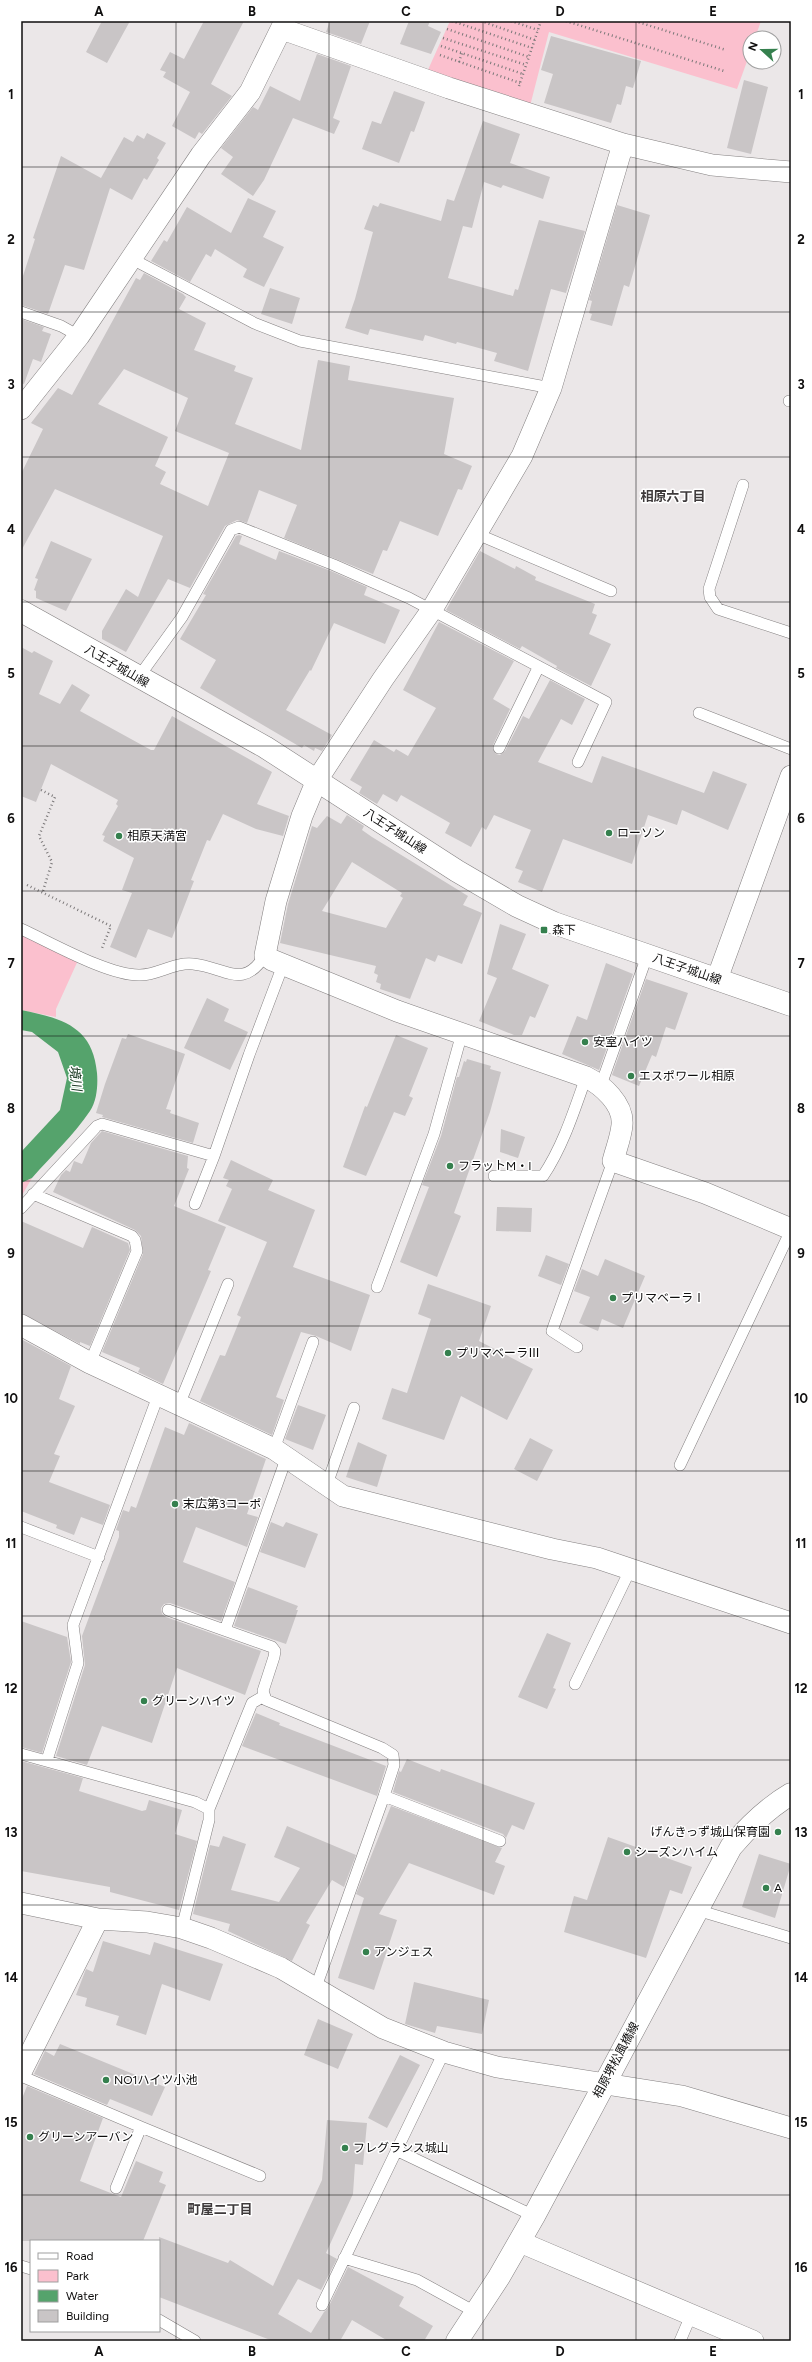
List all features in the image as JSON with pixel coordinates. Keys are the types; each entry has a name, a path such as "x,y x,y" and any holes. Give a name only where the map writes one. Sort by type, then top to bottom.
{"main road":[{"name":"八王子城山線","path":"21,611 138,678 265,747 457,871 517,906 554,922 647,956 791,1005"},
{"name":"相原堺松風橋線","path":"457,2341 477,2313 520,2242 603,2084 731,1847 747,1828 771,1806 791,1794"}],"street":[{"path":"21,409 79,336 130,258 201,155 250,92 283,25 512,110 623,144 712,165 791,172"},
{"path":"623,144 551,388 522,456 431,611 383,679 317,780 302,816 278,894 265,955 284,965 397,1011 593,1081 619,1108 622,1116 622,1124 613,1161 705,1194 791,1230"},
{"path":"717,979 791,776"},
{"path":"21,1325 90,1363 280,1454 326,1487 343,1496 597,1558 631,1568 646,1575 791,1623"},
{"path":"21,1903 98,1919 148,1922 182,1928 248,1953 316,1987 383,2028 444,2052 497,2067 682,2096 791,2128"},
{"path":"21,2072 98,1919"},
{"path":"520,2242 753,2341"}],"lane":[{"path":"130,258 254,323 300,341 551,388"},
{"path":"21,312 62,326 79,336"},
{"path":"743,485 708,589 710,597 718,609 791,633"},
{"path":"138,678 182,617 231,530 239,527 334,565 431,611 538,668 606,702 578,762"},
{"path":"476,534 611,591"},
{"path":"499,748 538,668"},
{"path":"699,713 791,749"},
{"path":"21,928 96,963 125,974 153,974 179,964 194,964 240,976 254,971 265,955"},
{"path":"494,1176 543,1176 552,1163 569,1126 593,1081 647,956"},
{"path":"195,1204 214,1156 248,1055 284,965"},
{"path":"377,1287 434,1134 462,1033"},
{"path":"21,1208 97,1126 102,1124 214,1156"},
{"path":"577,1347 552,1331 613,1161"},
{"path":"33,1194 132,1236 135,1240 137,1252 90,1363"},
{"path":"680,1465 791,1230"},
{"path":"179,1405 228,1284"},
{"path":"225,1630 313,1342"},
{"path":"47,1760 78,1663 73,1625 158,1396"},
{"path":"326,1487 354,1408"},
{"path":"21,1527 99,1556"},
{"path":"575,1684 631,1568"},
{"path":"168,1610 272,1647 275,1651 264,1696 252,1703 209,1809 209,1820 182,1928"},
{"path":"264,1696 270,1703 382,1748 393,1755 394,1765 384,1796 316,1987"},
{"path":"21,1754 195,1802 209,1809"},
{"path":"384,1796 500,1841"},
{"path":"697,1910 791,1938"},
{"path":"322,2304 444,2052"},
{"path":"21,2076 260,2176"},
{"path":"116,2188 141,2127"},
{"path":"396,2150 534,2216"},
{"path":"344,2258 417,2280 477,2313"},
{"path":"680,2341 692,2314"},
{"path":"160,2321 195,2341"}],"path":[{"path":"452,21 532,48"},
{"path":"481,21 535,40"},
{"path":"511,21 538,30"},
{"path":"512,110 541,21"},
{"path":"566,21 724,72"},
{"path":"635,21 726,50"},
{"path":"447,29 529,57"},
{"path":"443,38 526,65"},
{"path":"441,46 523,74"},
{"path":"459,62 462,53"},
{"path":"440,56 520,83"},
{"path":"41,790 55,797 39,836 52,862 43,891"},
{"path":"27,885 43,891 111,926 96,963"}],"green space":[{"path":"450,21 761,21 758,30 742,30 742,70 744,70 737,89 549,32 530,106 427,72"},
{"path":"21,928 80,956 56,1009 56,1017 21,1010"},
{"path":"32,1178 21,1197 21,1183"}],"water":[{"name":"境川","path":"21,1010 62,1021 82,1035 89,1044 94,1057 97,1082 94,1102 84,1120 32,1178 21,1183 21,1152 60,1110 67,1078 58,1052 32,1032 21,1030"}],"building":[{"path":"102,21 130,21 107,63 86,52"},
{"path":"204,21 244,21 211,84 232,96 202,134 199,132 195,139 172,126 190,92 163,77 166,72 160,70 170,52 184,59"},
{"path":"330,21 370,21 361,44 326,32"},
{"path":"409,21 430,21 428,26 441,32 431,54 400,44"},
{"path":"551,36 641,61 633,88 626,86 621,105 617,104 611,123 544,103 553,74 541,70"},
{"path":"317,54 351,66 333,118 340,121 334,134 293,118 264,180 253,196 221,174 233,157 221,148 253,107 258,110 270,86 300,101"},
{"path":"744,80 768,87 751,154 727,148"},
{"path":"394,91 425,102 414,132 411,131 399,163 362,149 372,121 381,124"},
{"path":"483,121 520,134 510,163 550,177 543,199 503,185 501,188 484,182 472,228 463,226 448,278 513,296 515,289 518,290 539,220 585,231 566,293 551,289 528,371 494,361 497,353 457,342 456,344 425,335 423,341 370,329 368,335 345,328 355,299 373,232 364,229 373,205 378,207 380,203 441,221 447,199 454,201"},
{"path":"147,133 166,143 157,158 159,160 147,180 144,178 132,200 110,188 84,270 65,265 48,314 21,305 21,282 35,239 33,238 61,156 101,178 124,137 133,142 137,135 144,139"},
{"path":"248,198 276,211 263,237 284,247 264,287 243,277 247,269 215,249 211,257 206,254 190,282 151,261 164,240 167,242 187,207 231,233"},
{"path":"617,205 650,215 629,287 624,285 612,326 590,320 592,314 589,313 592,301 589,300"},
{"path":"144,273 183,294 186,297 179,309 206,323 194,350 236,366 234,371 253,378 235,424 301,450 318,360 350,366 348,380 454,398 444,454 472,466 462,490 458,489 438,536 400,521 387,551 383,550 373,574 284,538 297,505 259,490 247,523 237,520 225,526 190,588 168,579 126,652 102,639 102,631 126,589 138,597 163,536 55,489 21,551 21,474 43,429 31,423 58,388 72,395 136,278 140,280","holes":["124,369 188,398 175,431 229,453 208,506 160,484 166,472 155,466 168,437 98,404"]},
{"path":"270,288 300,298 292,324 261,314"},
{"path":"21,319 44,327 42,331 51,334 41,362 33,359 24,384 21,383"},
{"path":"236,536 242,536 239,544 276,560 279,551 331,571 367,587 364,595 400,610 385,644 334,623 311,671 310,670 286,710 332,735 322,751 315,748 314,751 304,745 302,748 200,688 216,660 180,639 206,595 203,594"},
{"path":"51,541 92,559 66,611 36,598 36,591 34,590 38,579 35,578"},
{"path":"480,551 515,569 516,566 536,577 535,580 595,604 592,613 597,615 589,634 611,644 591,686 556,668 557,666 522,646 520,649 446,610"},
{"path":"439,622 514,661 493,699 510,709 493,745 496,754 500,755 505,751 523,716 529,719 550,680 585,699 572,725 561,719 538,762 592,783 602,756 704,793 713,771 747,784 728,830 682,810 677,825 648,815 632,864 563,839 542,892 518,882 523,871 515,868 531,830 494,815 486,830 482,827 471,847 445,833 450,823 401,795 397,802 383,794 377,804 359,793 362,787 350,780 374,740 394,752 396,749 408,756 436,708 403,690"},
{"path":"21,647 32,653 34,651 53,661 39,694 60,704 72,684 90,695 80,711 151,750 154,750 172,716 272,772 257,804 289,816 283,836 256,829 223,814 210,841 207,840 191,880 194,881 172,938 148,929 136,958 110,947 132,893 122,890 134,858 103,841 105,836 102,835 118,806 116,804 118,800 51,764 36,802 21,796"},
{"path":"347,815 364,826 362,830 372,837 468,896 463,905 482,913 462,964 438,955 435,962 426,958 410,999 380,989 381,984 376,982 378,975 374,973 376,966 280,943 288,904 312,826 317,828 327,816 341,824","holes":["352,862 402,893 400,896 403,898 386,928 322,911"]},
{"path":"500,924 526,934 512,969 549,985 535,1018 530,1016 522,1035 514,1035 479,1021 497,978 487,974"},
{"path":"606,963 633,974 599,1070 562,1054 577,1016 587,1020"},
{"path":"646,979 688,993 675,1030 666,1027 656,1057 652,1055 639,1086 612,1075"},
{"path":"207,998 229,1009 224,1021 248,1032 230,1070 184,1048"},
{"path":"128,1034 185,1054 166,1109 171,1110 170,1113 199,1123 193,1143 102,1117 103,1115 96,1113 122,1038 126,1039"},
{"path":"396,1035 428,1048 409,1096 413,1098 405,1116 394,1112 366,1176 343,1167 365,1106 367,1107"},
{"path":"467,1059 491,1066 490,1069 501,1072 490,1112 454,1213 461,1216 437,1277 400,1262 429,1187 422,1185 441,1136 457,1077 459,1077 464,1061 466,1062"},
{"path":"501,1129 525,1137 518,1158 500,1152"},
{"path":"102,1131 188,1156 187,1168 189,1169 174,1206 226,1227 208,1270 211,1271 163,1384 138,1372 140,1368 102,1352 143,1254 141,1236 135,1230 53,1192 61,1175 66,1170 70,1172 74,1161 82,1164 91,1143"},
{"path":"231,1160 273,1180 268,1190 315,1210 293,1267 370,1295 351,1351 316,1336 301,1332 276,1397 284,1400 272,1435 200,1401 220,1355 225,1356 241,1317 237,1315 267,1242 218,1221 232,1189 226,1186 229,1180 223,1178"},
{"path":"497,1207 532,1208 531,1232 496,1231"},
{"path":"21,1221 83,1248 92,1227 128,1243 130,1250 90,1346 80,1342 80,1344 21,1313"},
{"path":"546,1255 569,1264 561,1285 538,1276"},
{"name":"プリマベーラⅠ","path":"605,1259 645,1276 623,1328 602,1319 598,1331 579,1323 590,1297 574,1291 582,1269 598,1276"},
{"path":"428,1284 491,1306 479,1341 533,1369 507,1420 461,1396 444,1440 382,1419 392,1388 407,1393 431,1319 418,1314"},
{"path":"21,1339 71,1366 59,1399 75,1406 54,1454 60,1456 49,1482 110,1505 103,1525 81,1517 74,1535 56,1528 57,1525 21,1511"},
{"path":"298,1405 326,1415 313,1450 285,1439"},
{"path":"189,1423 266,1459 247,1514 258,1517 247,1547 196,1527 183,1562 235,1582 221,1621 170,1603 164,1604 161,1608 162,1614 166,1617 261,1651 245,1695 177,1668 152,1743 102,1726 87,1765 56,1756 85,1665 82,1636 119,1537 119,1531 116,1530 123,1510 129,1512 131,1506 136,1508 165,1427 184,1435"},
{"path":"530,1438 553,1450 537,1481 514,1469"},
{"path":"358,1442 387,1455 377,1487 346,1477"},
{"path":"271,1522 283,1527 286,1522 318,1534 305,1568 260,1552"},
{"path":"248,1587 298,1606 296,1610 298,1610 286,1644 234,1626"},
{"path":"21,1621 67,1637 71,1662 42,1753 21,1747"},
{"path":"547,1633 571,1643 553,1688 556,1689 547,1709 518,1697"},
{"path":"256,1713 280,1723 279,1725 386,1766 377,1796 242,1746"},
{"path":"407,1759 440,1772 441,1769 535,1803 524,1830 512,1825 506,1838 503,1834 393,1792 399,1771 401,1772"},
{"path":"21,1761 83,1778 79,1791 142,1811 146,1810 149,1800 182,1810 175,1834 197,1841 179,1910 110,1892 110,1887 21,1871"},
{"path":"391,1806 502,1848 495,1862 505,1866 494,1895 409,1863 379,1914 397,1920 374,1990 338,1978 364,1898 356,1894"},
{"path":"287,1826 356,1855 344,1887 332,1880 306,1923 310,1925 292,1961 228,1931 230,1924 193,1914 210,1845 219,1847 223,1836 246,1844 231,1890 279,1902 300,1868 274,1857"},
{"path":"608,1837 692,1867 682,1894 670,1890 646,1958 564,1932 574,1896 587,1900"},
{"name":"A","path":"759,1854 791,1864 775,1918 742,1907"},
{"path":"103,1941 150,1955 154,1942 223,1964 210,2001 162,1984 146,2035 116,2025 119,2016 85,2006 87,1998 76,1995 86,1969 93,1972"},
{"path":"414,1982 489,2000 482,2034 437,2026 435,2033 405,2024"},
{"path":"318,2019 353,2034 338,2069 304,2055"},
{"name":"NO1ハイツ小池","path":"60,2044 165,2087 152,2116 110,2099 107,2105 34,2074 45,2051 54,2056"},
{"path":"400,2055 420,2065 387,2128 368,2118"},
{"path":"27,2086 103,2118 80,2181 121,2197 136,2161 163,2172 159,2182 166,2185 143,2240 21,2241 21,2101"},
{"path":"327,2120 367,2123 363,2165 355,2164 353,2194 326,2253 337,2259 321,2290 298,2279 278,2314 311,2333 328,2308 348,2267 404,2297 399,2306 433,2326 424,2341 388,2341 352,2320 340,2341 273,2341 160,2297 159,2237 228,2263 230,2260 273,2286 322,2180"}],"place":[{"name":"ローソン","path":"609,833"},
{"name":"相原天満宮","path":"119,836"},
{"name":"森下","path":"544,930"},
{"name":"安室ハイツ","path":"585,1042"},
{"name":"エスポワール相原","path":"631,1076"},
{"name":"フラットM・I","path":"450,1166"},
{"name":"プリマベーラⅠ","path":"613,1298"},
{"name":"プリマベーラⅢ","path":"448,1353"},
{"name":"末広第3コーポ","path":"175,1504"},
{"name":"グリーンハイツ","path":"144,1701"},
{"name":"げんきっず城山保育園","path":"778,1832"},
{"name":"シーズンハイム","path":"627,1852"},
{"name":"A","path":"766,1888"},
{"name":"アンジェス","path":"366,1952"},
{"name":"NO1ハイツ小池","path":"106,2080"},
{"name":"グリーンアーバン","path":"30,2137"},
{"name":"フレグランス城山","path":"345,2148"}],"district":[{"name":"相原六丁目","path":"673,496"},
{"name":"町屋二丁目","path":"220,2209"}]}
